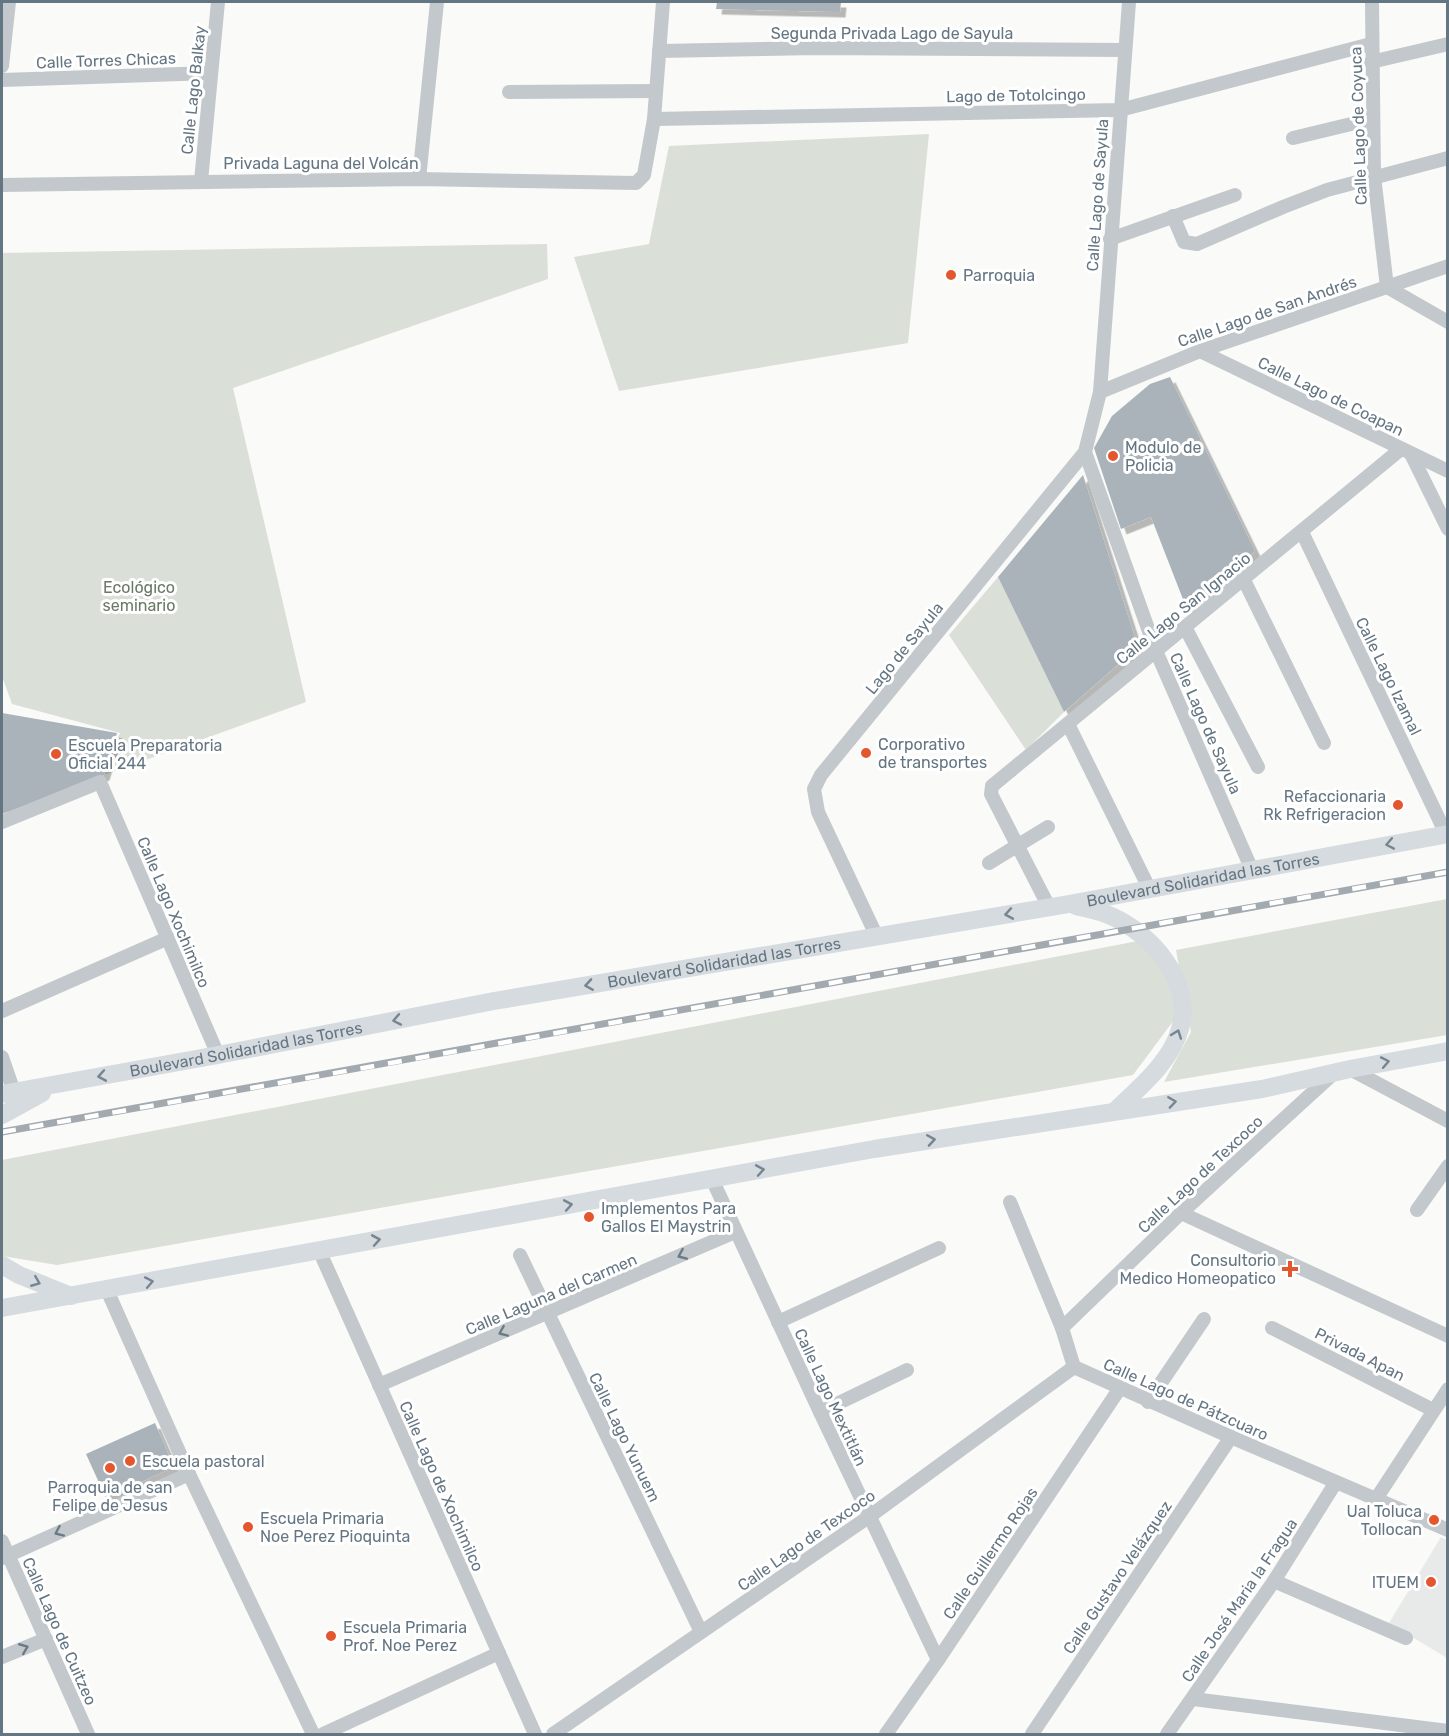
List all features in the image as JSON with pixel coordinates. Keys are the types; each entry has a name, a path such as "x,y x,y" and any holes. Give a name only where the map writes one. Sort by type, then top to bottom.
{"main road":[{"name":"Boulevard Solidaridad las Torres","path":"8,1093 494,1001 1049,908 1447,834"},
{"path":"1069,904 1112,916 1137,932 1165,960 1174,972 1178,986 1182,1015 1180,1029 1174,1042 1150,1078 1114,1111"},
{"path":"2,1308 874,1149 1262,1089 1342,1070 1448,1051"},
{"path":"2,1116 60,1083"},
{"path":"2,1265 19,1275 71,1296"}],"street":[{"path":"2,66 9,2"},
{"name":"Calle Lago Balkay","path":"201,181 218,2"},
{"path":"419,179 437,2"},
{"path":"654,119 663,2"},
{"name":"Calle Lago de Sayula","path":"1100,392 1129,2"},
{"name":"Calle Lago de Coyuca","path":"1372,2 1374,176 1387,287"},
{"name":"Lago de Totolcingo","path":"654,119 1120,110 1371,44"},
{"path":"1371,62 1448,44"},
{"name":"Segunda Privada Lago de Sayula","path":"659,51 817,48 1125,50"},
{"name":"Calle Torres Chicas","path":"2,80 211,73"},
{"path":"509,92 656,91"},
{"name":"Privada Laguna del Volcán","path":"2,185 419,179 633,183 640,181 644,175 654,119"},
{"path":"1293,138 1372,119"},
{"path":"1173,216 1184,242 1197,244 1306,197 1374,176 1448,158"},
{"path":"1110,239 1235,195"},
{"name":"Calle Lago de San Andrés","path":"1100,392 1200,351 1448,266"},
{"path":"1387,287 1448,322"},
{"name":"Calle Lago de Coapan","path":"1200,351 1448,471"},
{"name":"Lago de Sayula","path":"877,937 818,812 813,795 815,784 1085,452 1100,392"},
{"path":"1406,451 1448,529"},
{"name":"Calle Lago San Ignacio","path":"1017,846 991,794 992,786 1302,532 1406,451"},
{"name":"Calle Lago de Sayula","path":"1085,452 1156,651 1252,870"},
{"name":"Calle Lago Izamal","path":"1302,532 1447,834"},
{"path":"1244,580 1324,743"},
{"path":"1185,627 1258,767"},
{"path":"1068,724 1149,888"},
{"name":"Calle Lago Xochimilco","path":"2,822 100,782 218,1055"},
{"path":"988,863 1048,827"},
{"path":"1017,846 1049,908"},
{"path":"2,1011 168,938"},
{"path":"2,1058 8,1093"},
{"path":"1342,1070 1448,1121"},
{"name":"Calle Lago de Texcoco","path":"1062,1328 1181,1213 1342,1070"},
{"path":"1417,1210 1448,1166"},
{"name":"Calle Lago Mextitlán","path":"712,1179 938,1660"},
{"path":"1010,1202 1062,1328 1074,1368"},
{"path":"1181,1213 1448,1336"},
{"name":"Calle Laguna del Carmen","path":"379,1385 735,1232"},
{"path":"778,1322 939,1248"},
{"name":"Calle Lago de Xochimilco","path":"318,1250 535,1734"},
{"name":"Calle Lago Yunuem","path":"519,1255 701,1632"},
{"path":"107,1290 189,1474 313,1734"},
{"path":"1148,1402 1204,1319"},
{"name":"Privada Apan","path":"1272,1328 1433,1410"},
{"name":"Calle Lago de Texcoco","path":"553,1734 870,1516 1074,1368"},
{"name":"Calle Lago de Pátzcuaro","path":"1074,1368 1448,1530"},
{"path":"820,1412 907,1370"},
{"name":"Calle Guillermo Rojas","path":"886,1734 1120,1388"},
{"path":"1376,1499 1448,1389"},
{"name":"Calle Gustavo Velázquez","path":"1032,1734 1231,1437"},
{"path":"5,1556 189,1474"},
{"name":"Calle José Maria la Fragua","path":"1167,1734 1274,1581 1336,1482"},
{"name":"Calle Lago de Cuitzeo","path":"2,1541 5,1556 88,1734"},
{"path":"1274,1581 1406,1638"},
{"path":"2,1657 45,1639"},
{"path":"323,1734 499,1653"},
{"path":"1193,1698 1448,1731"}],"shaded area":[{"name":"ITUEM","path":"1441,1537 1447,1540 1447,1658 1389,1623"}],"green space":[{"path":"929,134 908,343 619,391 574,257 649,244 669,146"},
{"name":"Ecológico seminario","path":"547,244 548,279 233,388 306,702 104,775 120,733 12,704 2,676 2,253"},
{"path":"998,577 1064,712 1026,750 949,635"},
{"path":"1447,899 1447,1035 1164,1082 1191,1032 1176,950"},
{"path":"1143,940 1169,974 1177,1016 1133,1075 57,1265 2,1256 2,1160"}],"building":[{"path":"717,2 841,2 840,12 716,9"},
{"path":"1170,377 1255,551 1186,607 1151,517 1121,529 1094,448 1112,416 1150,384"},
{"path":"1083,475 1138,647 1064,712 998,577"},
{"name":"Escuela Preparatoria Oficial 244","path":"2,713 117,733 104,775 2,814"},
{"name":"Escuela pastoral","path":"155,1423 174,1467 106,1498 86,1454"}],"railway":[{"path":"2,1132 1448,872"}],"place":[{"name":"Parroquia","path":"951,275"},
{"name":"Modulo de Policia","path":"1113,456"},
{"name":"Corporativo de transportes","path":"866,753"},
{"name":"Escuela Preparatoria Oficial 244","path":"56,754"},
{"name":"Refaccionaria Rk Refrigeracion","path":"1398,805"},
{"name":"Implementos Para Gallos El Maystrin","path":"589,1217"},
{"name":"Consultorio Medico Homeopatico","path":"1290,1269"},
{"name":"Escuela pastoral","path":"130,1461"},
{"name":"Parroquia de san Felipe de Jesus","path":"110,1468"},
{"name":"Ual Toluca Tollocan","path":"1434,1520"},
{"name":"Escuela Primaria Noe Perez Pioquinta","path":"248,1527"},
{"name":"ITUEM","path":"1431,1582"},
{"name":"Escuela Primaria Prof. Noe Perez","path":"331,1636"}]}
